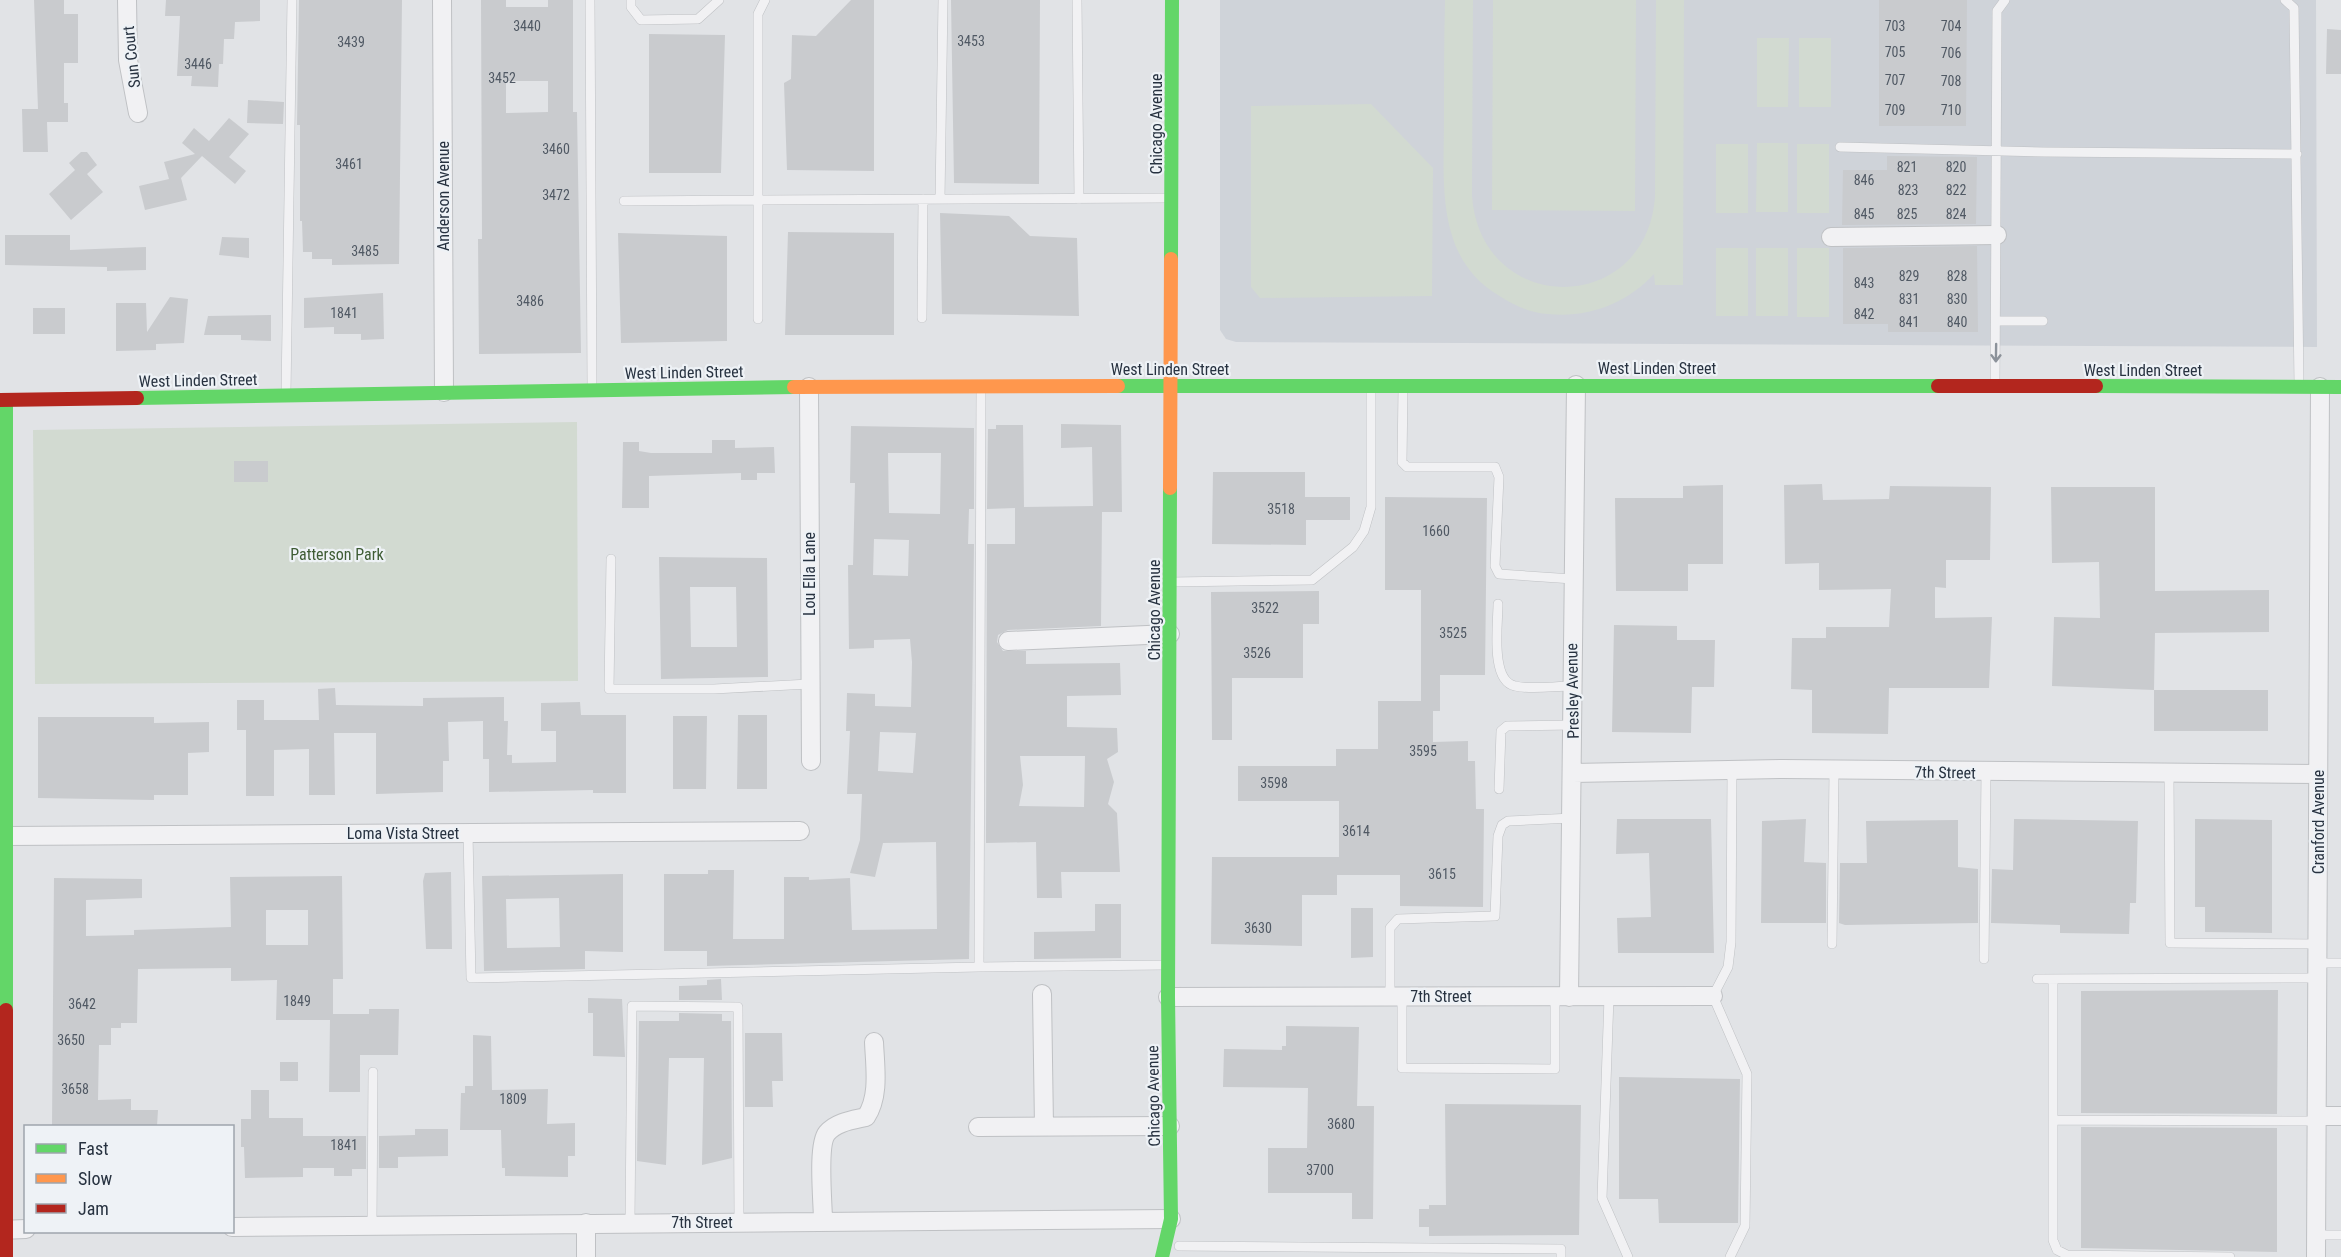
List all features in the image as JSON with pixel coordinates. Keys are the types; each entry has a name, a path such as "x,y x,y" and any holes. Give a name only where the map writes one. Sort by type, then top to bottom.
{"main road":[{"name":"Chicago Avenue","path":"1162,1257 1171,1219 1168,997 1172,0"},
{"name":"West Linden Street","path":"3,400 981,386 2341,387"},
{"path":"3,400 6,836 3,887 3,1230 6,1257"},
{"name":"Chicago Avenue","path":"1171,1219 1180,1252"}],"street":[{"name":"Sun Court","path":"128,0 128,60 138,113"},
{"name":"Anderson Avenue","path":"442,0 444,392"},
{"path":"1831,237 1997,235"},
{"name":"Presley Avenue","path":"1562,997 1573,818 1572,686 1576,385"},
{"name":"Lou Ella Lane","path":"809,387 811,761"},
{"name":"Cranford Avenue","path":"2316,1257 2320,387"},
{"path":"1008,641 1170,634"},
{"name":"7th Street","path":"1573,773 1834,770 2318,774"},
{"name":"Loma Vista Street","path":"6,836 800,831"},
{"path":"1042,994 1044,1126"},
{"name":"7th Street","path":"1168,997 1713,996"},
{"path":"822,1221 825,1135 832,1128 846,1121 866,1117 873,1107 874,1042"},
{"path":"2317,1118 2341,1116"},
{"path":"978,1127 1170,1126"},
{"name":"7th Street","path":"234,1227 586,1222 1171,1219"},
{"path":"586,1222 586,1257"},
{"path":"3,1230 24,1229"}],"lane":[{"path":"286,395 292,0"},
{"path":"590,0 592,390"},
{"path":"631,0 631,7 640,20 698,19 719,0"},
{"path":"758,319 758,14 765,0"},
{"path":"940,199 943,0"},
{"path":"1077,0 1079,199"},
{"path":"1995,386 1997,11 2005,0"},
{"path":"2285,0 2294,4 2299,387"},
{"path":"1840,147 1997,149 2044,152 2297,154"},
{"path":"624,201 1172,198"},
{"path":"922,199 922,318"},
{"path":"1996,321 2043,321"},
{"path":"1171,582 1312,580 1353,547 1364,531 1371,507 1371,385"},
{"path":"1403,385 1402,462 1407,467 1495,467 1499,477 1495,566 1499,574 1573,579"},
{"path":"979,967 981,386"},
{"path":"611,559 609,689 714,689 809,684"},
{"path":"1498,604 1499,671 1505,682 1514,686 1572,686"},
{"path":"1499,789 1501,732 1507,726 1573,725"},
{"path":"1730,1257 1745,1226 1747,1074 1713,996 1728,967 1731,942 1732,770"},
{"path":"1832,944 1834,770"},
{"path":"1983,959 1986,772"},
{"path":"2169,773 2170,943 2318,944"},
{"path":"1562,997 1555,1069 1402,1068 1390,928 1398,919 1495,916 1498,836 1502,825 1509,821 1573,818"},
{"path":"468,832 471,978 1169,965"},
{"path":"2037,979 2318,970 2341,963"},
{"path":"2053,979 2053,1240 2057,1250 2067,1255 2230,1257"},
{"path":"1609,997 1602,1198 1628,1257"},
{"path":"630,1222 632,1006 738,1007 739,1222"},
{"path":"372,1225 373,1072"},
{"path":"2053,1120 2317,1118"},
{"path":"2316,1235 2341,1234"},
{"path":"1180,1252 1561,1249 1562,1257"}],"shaded area":[{"path":"1220,0 2316,0 2317,347 1236,342 1226,339 1220,330"}],"green space":[{"path":"1445,0 1473,0 1472,196 1482,236 1503,264 1531,281 1564,287 1596,281 1624,264 1645,236 1655,197 1656,0 1684,0 1683,285 1655,285 1654,274 1631,293 1606,307 1563,315 1522,308 1498,295 1478,279 1463,260 1453,239 1444,192"},
{"path":"1493,0 1636,0 1635,211 1492,210"},
{"path":"1757,38 1789,38 1788,107 1757,107"},
{"path":"1799,38 1831,38 1831,107 1799,107"},
{"path":"1371,104 1433,168 1432,296 1260,298 1251,287 1251,106"},
{"path":"1757,143 1788,143 1788,212 1756,212"},
{"path":"1716,144 1748,144 1748,213 1716,213"},
{"path":"1797,144 1829,144 1829,213 1797,213"},
{"path":"1716,248 1748,248 1748,316 1716,316"},
{"path":"1756,248 1788,248 1788,316 1756,316"},
{"path":"1797,248 1829,248 1829,317 1797,317"},
{"name":"Patterson Park","path":"577,422 578,681 35,684 33,430"}],"building":[{"path":"34,0 64,0 64,14 78,14 78,63 64,63 64,103 68,103 68,122 47,122 48,152 23,152 22,109 38,109"},
{"path":"166,0 260,0 260,21 235,22 234,39 224,39 223,64 219,64 218,87 191,86 192,76 177,76 180,16 165,16"},
{"path":"299,0 402,0 399,264 332,265 332,259 312,259 312,252 303,252 302,221 300,221 300,125 297,125"},
{"path":"481,0 506,0 506,7 548,7 548,0 573,0 573,112 577,112 581,353 479,354 478,239 482,239","holes":["506,81 548,81 548,112 506,113"]},
{"path":"851,0 874,0 874,171 787,170 784,83 791,79 792,35 816,36"},
{"path":"951,0 1040,0 1039,184 954,183"},
{"path":"1879,0 1967,0 1966,126 1879,126"},
{"path":"2327,29 2341,30 2341,74 2326,74"},
{"path":"649,34 725,35 721,173 649,173"},
{"path":"248,100 284,102 283,124 247,123"},
{"path":"229,118 249,134 229,157 246,171 235,184 202,156 181,178 187,200 145,210 139,186 169,179 164,162 195,154 182,143 194,128 209,141"},
{"path":"81,152 87,152 97,165 87,174 103,192 71,220 49,194 75,170 69,163"},
{"path":"1887,156 1977,157 1976,224 1842,225 1843,170 1887,170"},
{"path":"940,213 1009,216 1030,236 1077,238 1079,316 942,314"},
{"path":"788,232 894,233 894,335 785,335"},
{"path":"618,233 727,236 727,341 621,343"},
{"path":"5,235 70,235 70,250 146,247 146,270 107,271 107,267 5,265"},
{"path":"222,237 249,238 249,258 219,255"},
{"path":"1977,246 1978,332 1888,332 1888,324 1843,324 1843,248"},
{"path":"383,293 384,339 361,340 361,334 334,334 334,327 304,328 304,298"},
{"path":"170,297 188,299 184,343 156,344 156,350 116,351 116,303 146,303 147,332"},
{"path":"33,308 65,308 65,334 33,334"},
{"path":"271,315 271,341 241,340 241,335 204,335 208,316"},
{"path":"1061,424 1121,425 1122,512 1102,512 1101,626 1008,630 998,635 997,642 1003,651 1026,651 1026,664 1120,663 1121,695 1067,696 1067,727 1117,728 1118,752 1107,759 1114,782 1108,804 1117,813 1120,872 1061,872 1062,898 1037,898 1036,842 986,843 987,544 1015,544 1015,508 987,509 988,429 996,429 996,425 1023,425 1024,507 1093,506 1092,447 1061,448","holes":["1020,756 1085,756 1084,807 1019,806 1023,785"]},
{"path":"851,426 974,428 974,509 969,509 968,544 974,544 969,959 707,966 707,951 664,951 664,874 708,874 708,870 734,870 733,939 784,939 784,877 809,877 809,880 850,878 852,930 937,929 936,842 883,843 875,877 850,873 860,840 862,794 847,794 850,731 846,731 847,693 875,694 875,706 911,707 912,662 910,639 874,640 874,648 849,649 848,565 853,565 855,483 850,483","holes":["888,453 941,453 940,514 889,513","874,539 909,540 908,576 873,575","880,732 916,733 913,773 878,771"]},
{"path":"712,440 735,440 735,448 774,447 775,473 757,473 757,480 741,480 741,473 649,476 649,508 622,508 623,442 639,442 639,451 651,453 712,453"},
{"path":"234,461 268,461 268,482 234,482"},
{"path":"1213,472 1305,472 1305,497 1350,497 1350,520 1306,520 1306,545 1212,544"},
{"path":"1822,484 1823,500 1889,499 1890,486 1991,487 1990,560 1946,560 1946,588 1935,587 1935,618 1992,617 1989,688 1889,688 1888,734 1812,733 1812,690 1791,689 1792,638 1826,638 1826,627 1889,627 1891,589 1819,590 1819,563 1785,564 1784,485"},
{"path":"1723,485 1723,564 1688,564 1688,591 1616,591 1615,498 1683,498 1683,486"},
{"path":"2051,487 2155,487 2155,591 2269,590 2269,632 2155,633 2154,690 2052,686 2054,617 2100,618 2099,562 2052,563"},
{"path":"1385,497 1487,498 1485,675 1440,675 1440,711 1433,711 1433,742 1468,741 1468,761 1475,761 1476,809 1484,809 1483,907 1400,906 1400,875 1337,875 1337,895 1302,895 1302,946 1211,944 1212,857 1339,857 1339,801 1238,801 1238,766 1336,766 1336,749 1378,749 1378,701 1421,701 1421,590 1385,590"},
{"path":"659,557 767,558 768,677 661,679","holes":["690,587 736,587 737,647 691,647"]},
{"path":"1319,591 1319,624 1303,624 1303,678 1232,678 1232,740 1212,740 1211,592"},
{"path":"1614,625 1677,626 1677,640 1715,640 1714,687 1692,687 1691,733 1612,732"},
{"path":"335,688 336,705 423,706 423,698 504,697 504,721 508,721 507,755 512,755 512,763 556,762 556,731 541,731 541,703 580,702 581,715 626,715 626,793 593,793 593,790 489,792 489,759 483,759 483,721 448,722 449,761 443,761 443,792 376,794 376,733 334,733 335,795 309,795 309,749 274,750 274,796 246,796 246,730 237,730 237,700 264,700 264,720 319,720 318,689"},
{"path":"2154,690 2268,690 2268,731 2154,731"},
{"path":"738,715 767,715 767,789 737,789"},
{"path":"673,716 707,716 706,789 673,789"},
{"path":"38,717 154,717 154,723 209,722 209,752 188,753 188,795 154,795 154,800 38,798"},
{"path":"1617,819 1711,819 1714,953 1618,953 1617,918 1651,917 1649,853 1616,854"},
{"path":"1806,819 1804,862 1826,863 1826,923 1761,923 1762,821"},
{"path":"2014,819 2138,821 2136,903 2130,903 2129,934 2060,933 2060,925 1991,923 1992,869 2013,870"},
{"path":"2195,819 2272,820 2272,933 2205,932 2205,907 2195,907"},
{"path":"1958,820 1958,867 1978,869 1978,923 1845,925 1839,923 1840,863 1867,863 1866,821"},
{"path":"451,872 452,949 426,949 423,881 425,873"},
{"path":"623,874 623,952 585,951 585,969 484,971 482,876","holes":["559,898 560,947 507,948 506,899"]},
{"path":"342,876 343,979 333,979 333,1014 369,1014 369,1009 399,1009 398,1055 360,1055 360,1092 329,1092 330,1020 276,1020 277,980 231,981 231,968 138,969 137,1023 121,1023 121,1028 111,1028 111,1045 99,1045 98,1100 131,1099 131,1110 158,1110 157,1125 52,1125 54,878 142,879 142,898 86,900 86,936 134,935 134,930 231,927 230,877","holes":["266,910 308,910 308,945 266,945"]},
{"path":"1095,904 1121,904 1121,958 1034,959 1034,932 1095,931"},
{"path":"1351,908 1373,908 1373,957 1351,958"},
{"path":"721,979 722,1000 679,1000 679,986 707,985 707,980"},
{"path":"2278,990 2277,1114 2081,1113 2081,991"},
{"path":"588,998 622,999 625,1057 593,1056 593,1013 588,1013"},
{"path":"679,1013 722,1014 722,1021 731,1021 732,1158 702,1165 704,1058 669,1058 666,1165 637,1161 639,1021 679,1021"},
{"path":"1286,1026 1359,1027 1357,1106 1374,1106 1373,1219 1352,1219 1352,1193 1268,1193 1268,1148 1307,1148 1308,1088 1223,1087 1224,1049 1282,1050 1282,1046 1286,1046"},
{"path":"745,1033 782,1033 783,1081 772,1081 773,1107 745,1107"},
{"path":"473,1035 491,1036 492,1090 548,1089 547,1124 575,1123 575,1156 568,1156 568,1177 505,1176 505,1168 502,1168 501,1130 460,1130 461,1093 465,1093 465,1086 473,1086"},
{"path":"280,1062 298,1062 298,1081 280,1081"},
{"path":"1619,1077 1740,1079 1738,1223 1659,1223 1658,1199 1619,1199"},
{"path":"251,1090 269,1090 269,1118 303,1118 303,1136 366,1136 366,1169 352,1169 352,1176 334,1176 334,1168 303,1168 303,1177 245,1178 244,1147 241,1147 241,1119 251,1119"},
{"path":"1445,1104 1581,1105 1579,1235 1429,1236 1429,1227 1419,1227 1419,1209 1429,1209 1429,1205 1446,1205"},
{"path":"2081,1127 2277,1128 2277,1252 2081,1248"},
{"path":"415,1129 448,1129 448,1156 398,1157 398,1168 379,1168 379,1136 415,1135"}],"traffic: fast":[{"path":"1171,259 1172,0"},
{"path":"1118,386 1938,386"},
{"path":"2096,386 2341,387"},
{"path":"137,398 794,387"},
{"path":"6,400 6,1010"},
{"path":"1162,1257 1171,1219 1168,997 1170,488"}],"traffic: slow":[{"path":"1170,488 1171,259"},
{"path":"794,387 1118,386"}],"traffic: jam":[{"path":"1938,386 2096,386"},
{"path":"0,400 137,398"},
{"path":"6,1010 6,1257"}]}
